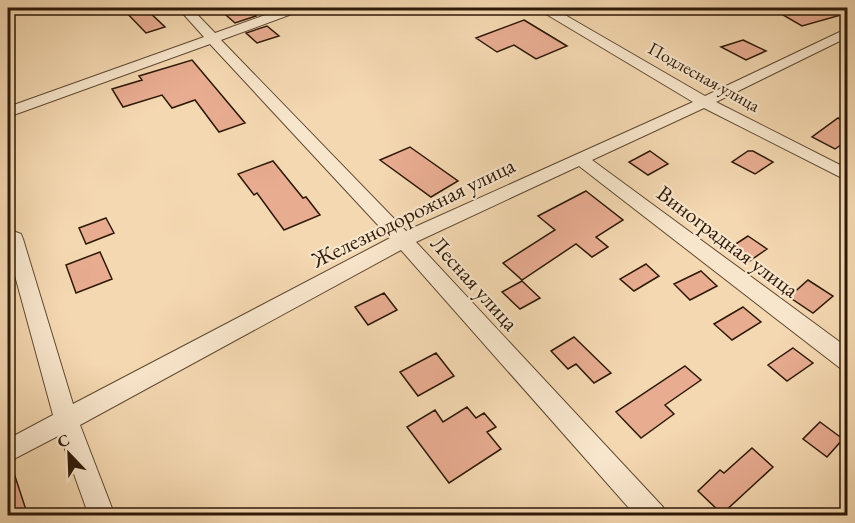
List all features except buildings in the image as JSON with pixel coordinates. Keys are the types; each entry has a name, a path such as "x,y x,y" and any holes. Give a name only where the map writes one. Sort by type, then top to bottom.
{"street":[{"name":"Лесная улица","path":"184,8 403,240 654,516"},
{"path":"8,112 296,8"},
{"name":"Подлесная улица","path":"545,8 704,102 848,176"},
{"name":"Железнодорожная улица","path":"8,451 403,240 704,102 848,32"},
{"name":"Виноградная улица","path":"580,159 848,361"},
{"path":"8,235 14,239 66,419 102,516"}]}
